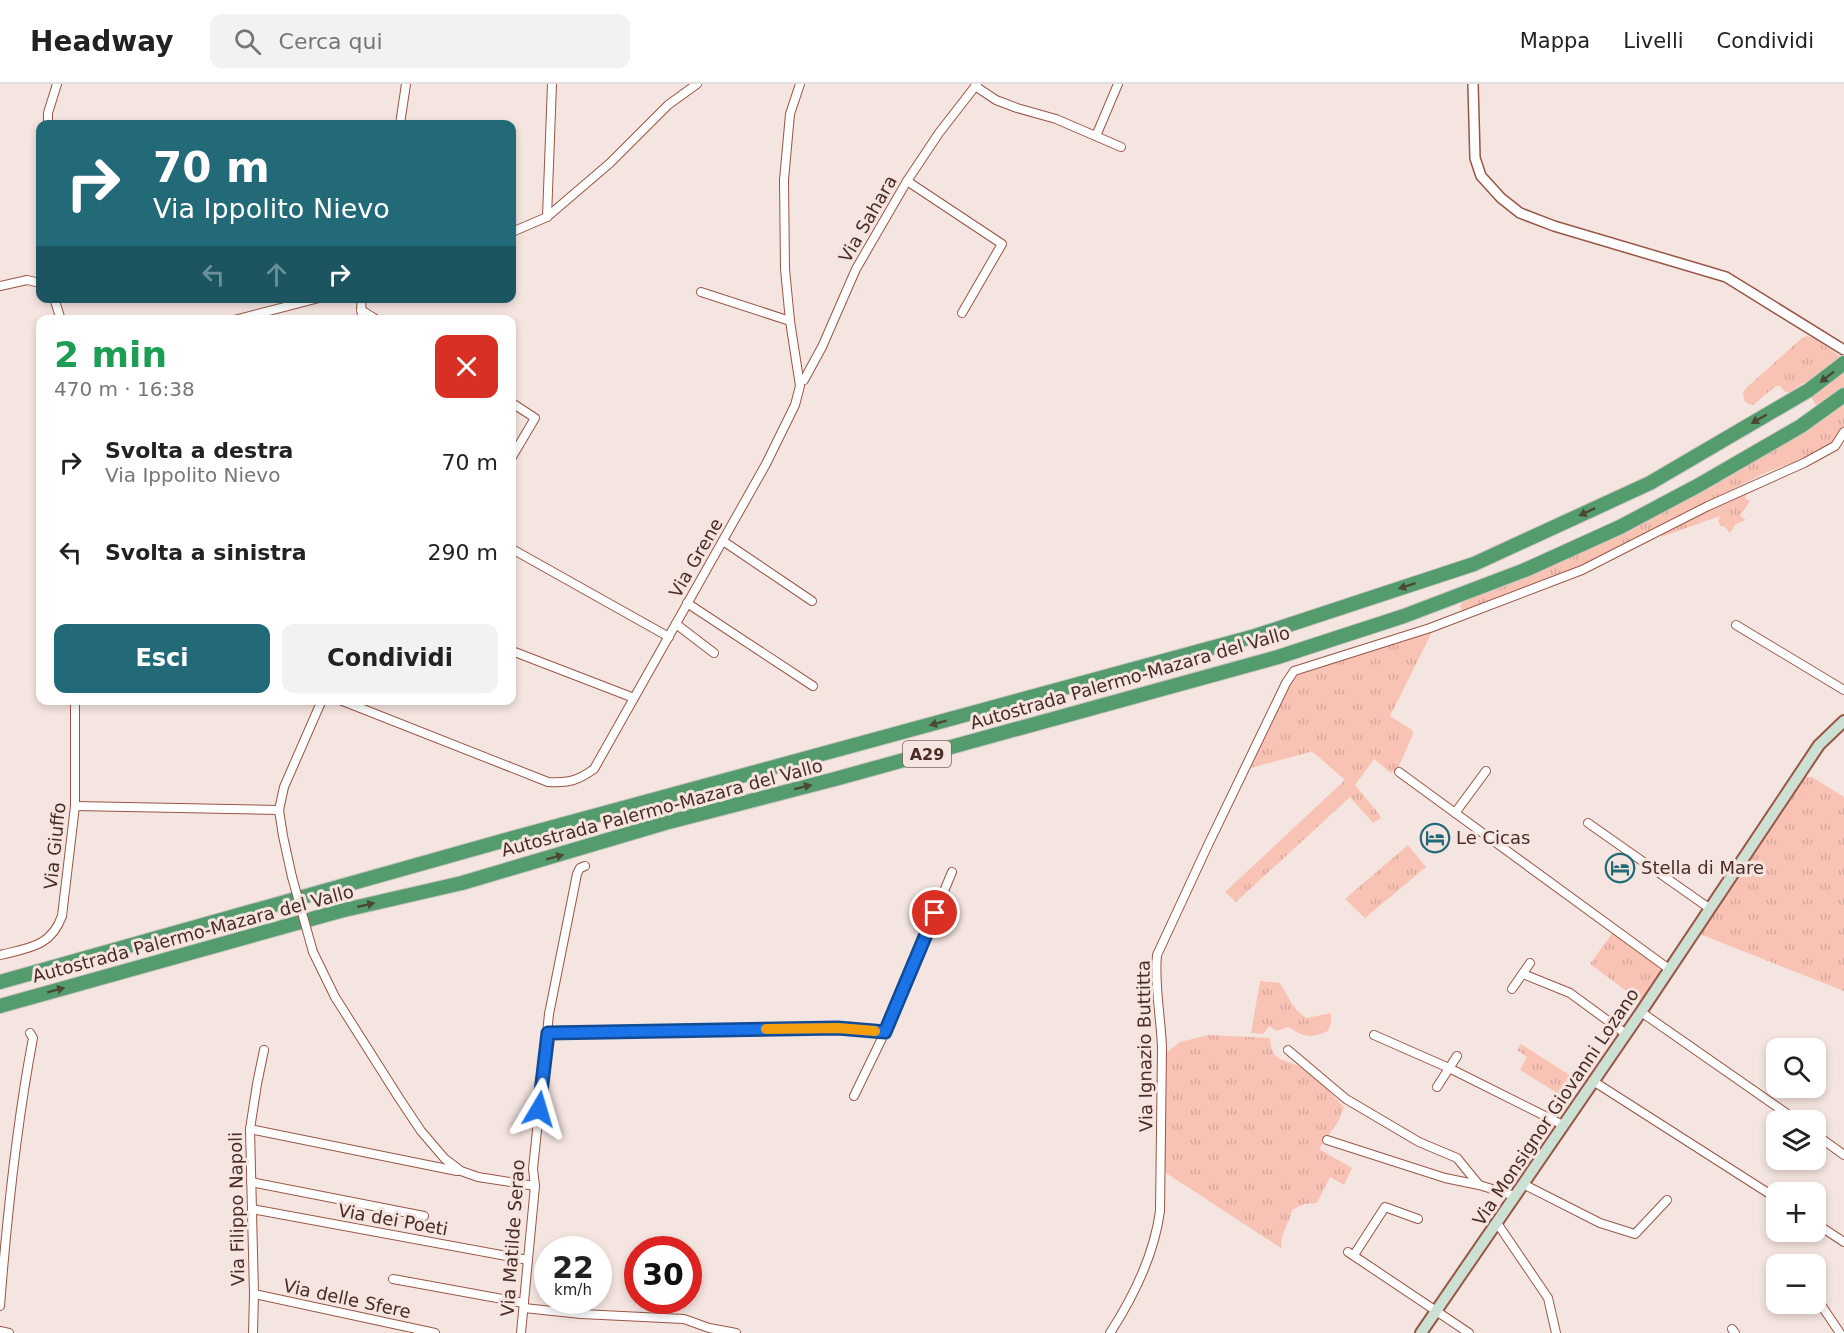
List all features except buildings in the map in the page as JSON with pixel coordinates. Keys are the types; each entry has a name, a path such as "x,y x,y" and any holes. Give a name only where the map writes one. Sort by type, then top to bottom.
{"highway":[{"name":"Autostrada Palermo-Mazara del Vallo","path":"0,982 491,844 1255,636 1474,564 1650,483 1809,390 1844,363"},
{"name":"Autostrada Palermo-Mazara del Vallo","path":"0,1006 340,911 462,883 665,823 836,779 1278,657 1373,626 1525,570 1620,527 1710,480 1801,426 1844,395"}],"main road":[{"name":"Via Monsignor Giovanni Lozano","path":"1421,1333 1641,1012 1820,745 1844,721"}],"street":[{"path":"48,120 57,84"},
{"path":"401,120 406,84"},
{"path":"547,218 552,84"},
{"path":"516,230 547,218 610,164 668,105 697,84"},
{"name":"Via Grene","path":"353,705 548,782 566,783 581,778 594,769 766,464 795,405 800,386 785,268 784,180 790,114 800,84"},
{"path":"1096,136 1118,84"},
{"path":"1473,84 1475,158 1481,176 1501,198 1520,213 1554,226 1726,277 1844,350"},
{"path":"976,85 996,100 1056,119 1121,147"},
{"name":"Via Sahara","path":"804,380 822,347 856,269 907,181 939,133 976,85"},
{"path":"907,181 1002,244 962,312"},
{"path":"0,286 27,280 36,281"},
{"path":"701,292 790,321"},
{"path":"253,315 300,303"},
{"path":"361,303 362,315"},
{"path":"362,310 370,315"},
{"path":"516,406 535,418 516,450"},
{"name":"Via Ignazio Buttitta","path":"1110,1333 1147,1263 1160,1211 1162,1048 1155,972 1157,955 1212,835 1294,671 1430,628 1582,570 1708,506 1835,446 1844,432"},
{"path":"723,541 812,601"},
{"path":"516,551 669,637"},
{"path":"687,603 813,686"},
{"path":"676,624 714,653"},
{"path":"1736,625 1844,690"},
{"path":"516,653 634,698"},
{"name":"Via Giuffo","path":"0,955 33,947 49,938 58,929 62,916 75,806 75,705"},
{"path":"320,705 284,787 279,810 292,877 314,952 335,997 421,1131 444,1160 461,1171"},
{"path":"1455,813 1486,771"},
{"path":"1399,772 1669,969"},
{"path":"75,806 279,810"},
{"path":"1588,823 1712,903"},
{"name":"Via Matilde Serao","path":"521,1333 535,1186 533,1169 549,1014 577,874 580,868 585,866"},
{"path":"855,1096 885,1032 952,872"},
{"path":"1512,989 1530,963"},
{"path":"1523,974 1570,993 1626,1034"},
{"path":"1641,1012 1782,1110"},
{"path":"548,1033 838,1028 885,1032"},
{"path":"0,1306 12,1175 23,1089 33,1038 30,1034"},
{"path":"1374,1035 1449,1068 1563,1125"},
{"name":"Via Filippo Napoli","path":"253,1333 250,1129 264,1050"},
{"path":"1288,1050 1346,1099 1419,1142 1457,1158 1479,1185"},
{"path":"1437,1087 1457,1056"},
{"path":"1593,1081 1766,1192"},
{"path":"250,1129 461,1171 478,1177 535,1186"},
{"path":"1327,1140 1445,1178 1515,1196"},
{"path":"1826,1142 1844,1155"},
{"path":"251,1182 424,1216"},
{"path":"1523,1184 1600,1223 1635,1234 1667,1200"},
{"path":"1418,1219 1385,1207 1351,1253 1469,1333"},
{"name":"Via dei Poeti","path":"252,1209 528,1260"},
{"path":"1497,1223 1548,1298 1556,1333"},
{"path":"1826,1230 1844,1242"},
{"path":"393,1279 524,1306 581,1314 684,1319 708,1330 736,1333"},
{"name":"Via delle Sfere","path":"254,1294 435,1333"},
{"path":"1826,1312 1840,1333"},
{"path":"0,1330 9,1333"}],"green space":[{"path":"1807,336 1844,359 1844,427 1830,446 1816,454 1767,472 1576,569 1462,612 1460,606 1463,602 1583,552 1646,521 1757,460 1816,420 1817,407 1803,383 1790,392 1785,392 1780,386 1776,386 1753,405 1745,402 1743,393 1802,338"},
{"path":"1744,492 1747,493 1745,498 1750,501 1740,516 1746,520 1736,524 1730,533 1718,521 1720,516 1661,537 1664,532"},
{"path":"1433,630 1390,716 1412,730 1413,734 1399,766 1391,773 1374,759 1355,785 1381,818 1373,823 1350,797 1236,902 1225,892 1345,780 1310,752 1251,768 1284,691 1300,674"},
{"path":"1804,777 1812,777 1844,797 1844,991 1697,933 1789,795"},
{"path":"1408,845 1426,867 1365,918 1345,899"},
{"path":"1613,932 1658,965 1660,971 1640,1001 1590,964"},
{"path":"1260,981 1280,983 1294,1007 1307,1018 1331,1013 1328,1031 1307,1036 1288,1027 1277,1031 1269,1026 1263,1034 1251,1033"},
{"path":"1209,1035 1270,1038 1272,1050 1276,1056 1308,1072 1344,1107 1338,1122 1319,1149 1352,1168 1344,1185 1330,1177 1317,1203 1304,1204 1292,1210 1282,1238 1281,1248 1163,1171 1165,1054 1180,1042"},
{"path":"1521,1044 1579,1081 1567,1099 1520,1070 1527,1057 1517,1050"}],"slow traffic":[{"path":"766,1029 838,1028 875,1031"}],"place":[{"name":"Le Cicas","path":"1435,838"},
{"name":"Stella di Mare","path":"1620,868"}],"route":[{"path":"539,1109 548,1033 838,1028 885,1032 935,913"}]}
